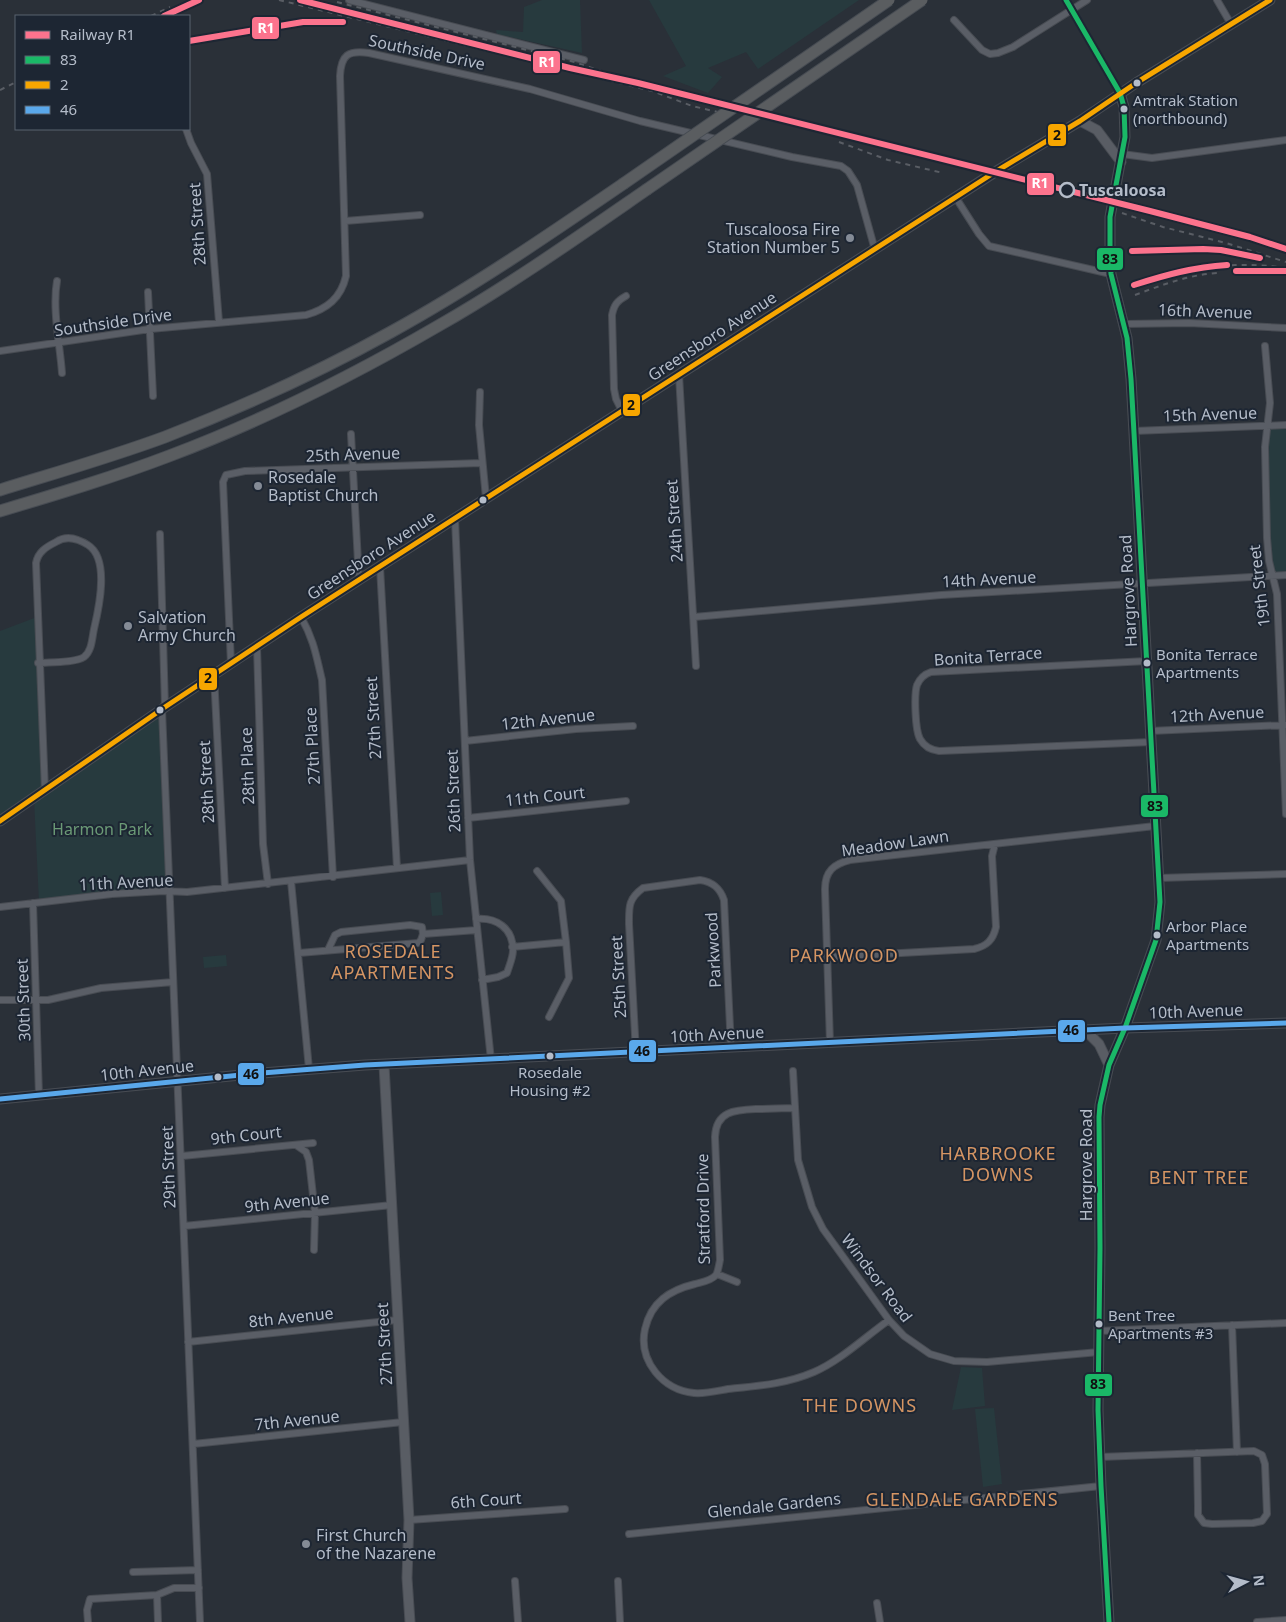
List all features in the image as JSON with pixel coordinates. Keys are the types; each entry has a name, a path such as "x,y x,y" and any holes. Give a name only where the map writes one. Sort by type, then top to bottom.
{"highway":[{"path":"0,490 87,464 165,437 241,406 316,371 390,333 461,292 623,184 888,0"},
{"path":"0,511 170,456 240,426 351,374 395,350 472,306 522,274 922,0"}],"main road":[{"name":"Greensboro Avenue","path":"0,821 301,617 995,172 1080,121 1120,93 1270,0"},
{"name":"Hargrove Road","path":"1109,1622 1100,1457 1099,1118 1100,1105 1110,1065 1158,935 1160,902 1128,346 1111,274 1110,217 1122,158 1125,119 1124,103 1120,93"},
{"path":"1080,121 1097,130 1122,158"},
{"name":"10th Avenue","path":"0,1099 309,1070 384,1065 1125,1028 1286,1023"},
{"path":"1085,1030 1099,1044 1110,1065"},
{"name":"27th Street","path":"384,1065 409,1520 408,1578 410,1622"}],"street":[{"path":"349,0 584,60"},
{"path":"1066,0 1120,93"},
{"path":"954,20 982,50 990,54 998,53 1013,47 1087,0"},
{"path":"1217,0 1231,24"},
{"name":"Southside Drive","path":"0,351 59,344 150,329 306,315 322,310 330,304 340,292 346,276 340,68 342,60 347,54 355,52 530,89 640,122 792,157 841,166 848,171 857,184 875,250"},
{"name":"28th Street","path":"186,130 207,174 219,322"},
{"path":"1122,158 1152,158 1286,140"},
{"path":"956,198 989,246 1111,274"},
{"path":"345,221 420,215"},
{"path":"58,281 56,289 62,373"},
{"path":"148,292 153,396"},
{"path":"622,411 616,399 614,389 612,315 614,306 626,296"},
{"name":"16th Avenue","path":"1124,324 1189,323 1286,328"},
{"name":"19th Street","path":"1265,346 1270,403 1267,426 1267,538 1272,575 1277,594 1284,725 1286,814"},
{"name":"24th Street","path":"679,375 696,666"},
{"path":"480,392 481,463 486,498"},
{"name":"15th Avenue","path":"1134,431 1286,425"},
{"path":"351,434 359,580"},
{"name":"25th Avenue","path":"231,664 223,482 226,475 244,471 481,463"},
{"name":"26th Street","path":"455,519 470,860 491,1060"},
{"name":"29th Street","path":"160,534 169,892 182,1156 200,1622"},
{"path":"38,663 76,660 84,657 90,650 101,601 100,567 94,551 89,545 74,538 58,540 38,555 35,571 38,663 45,791"},
{"name":"27th Street","path":"380,567 397,868"},
{"name":"14th Avenue","path":"694,617 941,595 1286,575"},
{"name":"27th Place","path":"301,617 316,648 322,680 333,876"},
{"name":"28th Place","path":"257,646 263,844 268,884"},
{"name":"Bonita Terrace","path":"1147,661 931,672 921,678 916,690 917,730 925,746 939,751 1151,742"},
{"name":"28th Street","path":"214,675 225,888"},
{"name":"12th Avenue","path":"1150,731 1284,725"},
{"name":"12th Avenue","path":"465,741 576,729 633,726"},
{"name":"11th Court","path":"468,818 626,801"},
{"name":"Meadow Lawn","path":"830,1044 825,880 828,872 834,866 850,860 1155,826"},
{"path":"828,957 982,947 994,935 996,927 992,856 995,844"},
{"path":"268,884 470,860"},
{"path":"536,870 561,901 566,942 569,978 549,1017"},
{"path":"1159,878 1286,874"},
{"name":"Parkwood","path":"631,900 643,888 700,880 709,881 721,892 726,908 731,1048"},
{"path":"291,881 309,1070"},
{"name":"11th Avenue","path":"0,907 112,894 187,892 268,884"},
{"name":"25th Street","path":"631,900 629,924 636,1053"},
{"name":"30th Street","path":"33,903 39,1096"},
{"path":"476,919 490,918 504,926 511,938 512,947 511,961 507,973 482,980"},
{"path":"299,953 418,942 423,934 422,927 410,925 341,932 336,935 328,950"},
{"path":"423,934 477,930"},
{"path":"512,947 566,942"},
{"path":"0,1000 37,1000 67,996 101,988 173,982"},
{"name":"Windsor Road","path":"793,1071 798,1160 812,1207 823,1229 889,1320 916,1346 946,1360 971,1362 1099,1352"},
{"name":"Stratford Drive","path":"794,1108 739,1110 724,1116 715,1129 720,1260 716,1274 709,1280 670,1292 652,1309 646,1324 644,1340 649,1363 665,1382 687,1392 703,1393 785,1382 801,1377 829,1363 889,1320"},
{"name":"9th Court","path":"182,1156 313,1143"},
{"path":"292,1144 306,1152 309,1160 315,1213 314,1250"},
{"name":"9th Avenue","path":"184,1226 392,1205"},
{"path":"716,1274 737,1282"},
{"name":"8th Avenue","path":"188,1342 397,1320"},
{"path":"1099,1331 1286,1323"},
{"path":"1232,1325 1237,1452"},
{"name":"7th Avenue","path":"193,1444 403,1422"},
{"path":"1100,1457 1197,1453 1237,1452 1254,1451 1262,1456 1265,1464 1267,1514 1262,1521 1254,1523 1204,1523 1198,1516 1197,1453"},
{"name":"Glendale Gardens","path":"629,1534 1101,1486"},
{"name":"6th Court","path":"409,1520 565,1509"},
{"path":"134,1572 198,1570"},
{"path":"515,1581 518,1622"},
{"path":"618,1581 620,1622"},
{"path":"88,1622 87,1610 90,1599 157,1595 174,1588 199,1588"},
{"path":"157,1595 158,1622"},
{"path":"877,1603 880,1622"},
{"path":"1259,1622 1286,1620"}],"green space":[{"path":"542,0 580,0 582,53 497,34 496,30 523,32 524,7"},
{"path":"649,0 859,0 758,69 746,52 708,68 722,77 708,93 663,76 686,66"},
{"path":"1286,425 1286,575 1272,575 1269,561 1267,426"},
{"name":"Harmon Park","path":"37,617 45,790 162,710 169,892 39,902 34,799 0,821 0,631"},
{"path":"441,892 443,915 432,916 430,893"},
{"path":"226,955 227,966 204,968 203,957"},
{"path":"961,1367 982,1368 985,1406 952,1410"},
{"path":"994,1408 1002,1484 983,1487 975,1409"}],"railway":[{"path":"166,15 199,0"},
{"path":"279,0 652,91 692,106 722,113"},
{"path":"337,2 571,61 622,78"},
{"path":"153,15 170,7"},
{"path":"190,41 303,22 347,22"},
{"path":"0,90 15,82"},
{"path":"839,142 888,160 943,173"},
{"path":"1122,213 1163,227 1226,243 1286,262"},
{"path":"1132,251 1203,249 1244,255"},
{"path":"1134,285 1172,274 1209,267 1246,265 1286,268"},
{"path":"1135,295 1185,278 1217,273"}],"rail line":[{"name":"R1","path":"166,15 199,0"},
{"name":"R1","path":"300,0 1150,211 1250,237 1286,249"},
{"name":"R1","path":"190,41 303,22 343,22"},
{"name":"R1","path":"1132,251 1203,249 1221,250 1260,258"},
{"name":"R1","path":"1134,285 1180,272 1227,265"},
{"name":"R1","path":"1236,271 1286,271"}],"transit line":[{"name":"83","path":"1066,0 1120,93 1124,107 1125,137 1110,217 1110,258 1111,274 1127,338 1131,379 1160,902 1156,940 1125,1028 1109,1065 1099,1117 1098,1410 1109,1622"},
{"name":"2","path":"0,821 165,707 301,617 995,172 1080,121 1136,83 1270,0"},
{"name":"46","path":"0,1099 262,1073 365,1065 1125,1028 1286,1023"}],"place":[{"name":"Amtrak Station (northbound)","path":"1124,109"},
{"name":"Tuscaloosa","path":"1067,190"},
{"name":"Tuscaloosa Fire Station Number 5","path":"850,238"},
{"name":"Rosedale Baptist Church","path":"258,486"},
{"name":"Salvation Army Church","path":"128,626"},
{"name":"Bonita Terrace Apartments","path":"1147,663"},
{"name":"Arbor Place Apartments","path":"1157,935"},
{"name":"Rosedale Housing #2","path":"550,1056"},
{"name":"Bent Tree Apartments #3","path":"1099,1324"},
{"name":"First Church of the Nazarene","path":"306,1544"}],"district":[{"name":"PARKWOOD","path":"844,956"},
{"name":"ROSEDALE APARTMENTS","path":"393,962"},
{"name":"HARBROOKE DOWNS","path":"998,1164"},
{"name":"BENT TREE","path":"1199,1178"},
{"name":"THE DOWNS","path":"860,1406"},
{"name":"GLENDALE GARDENS","path":"962,1500"}]}
